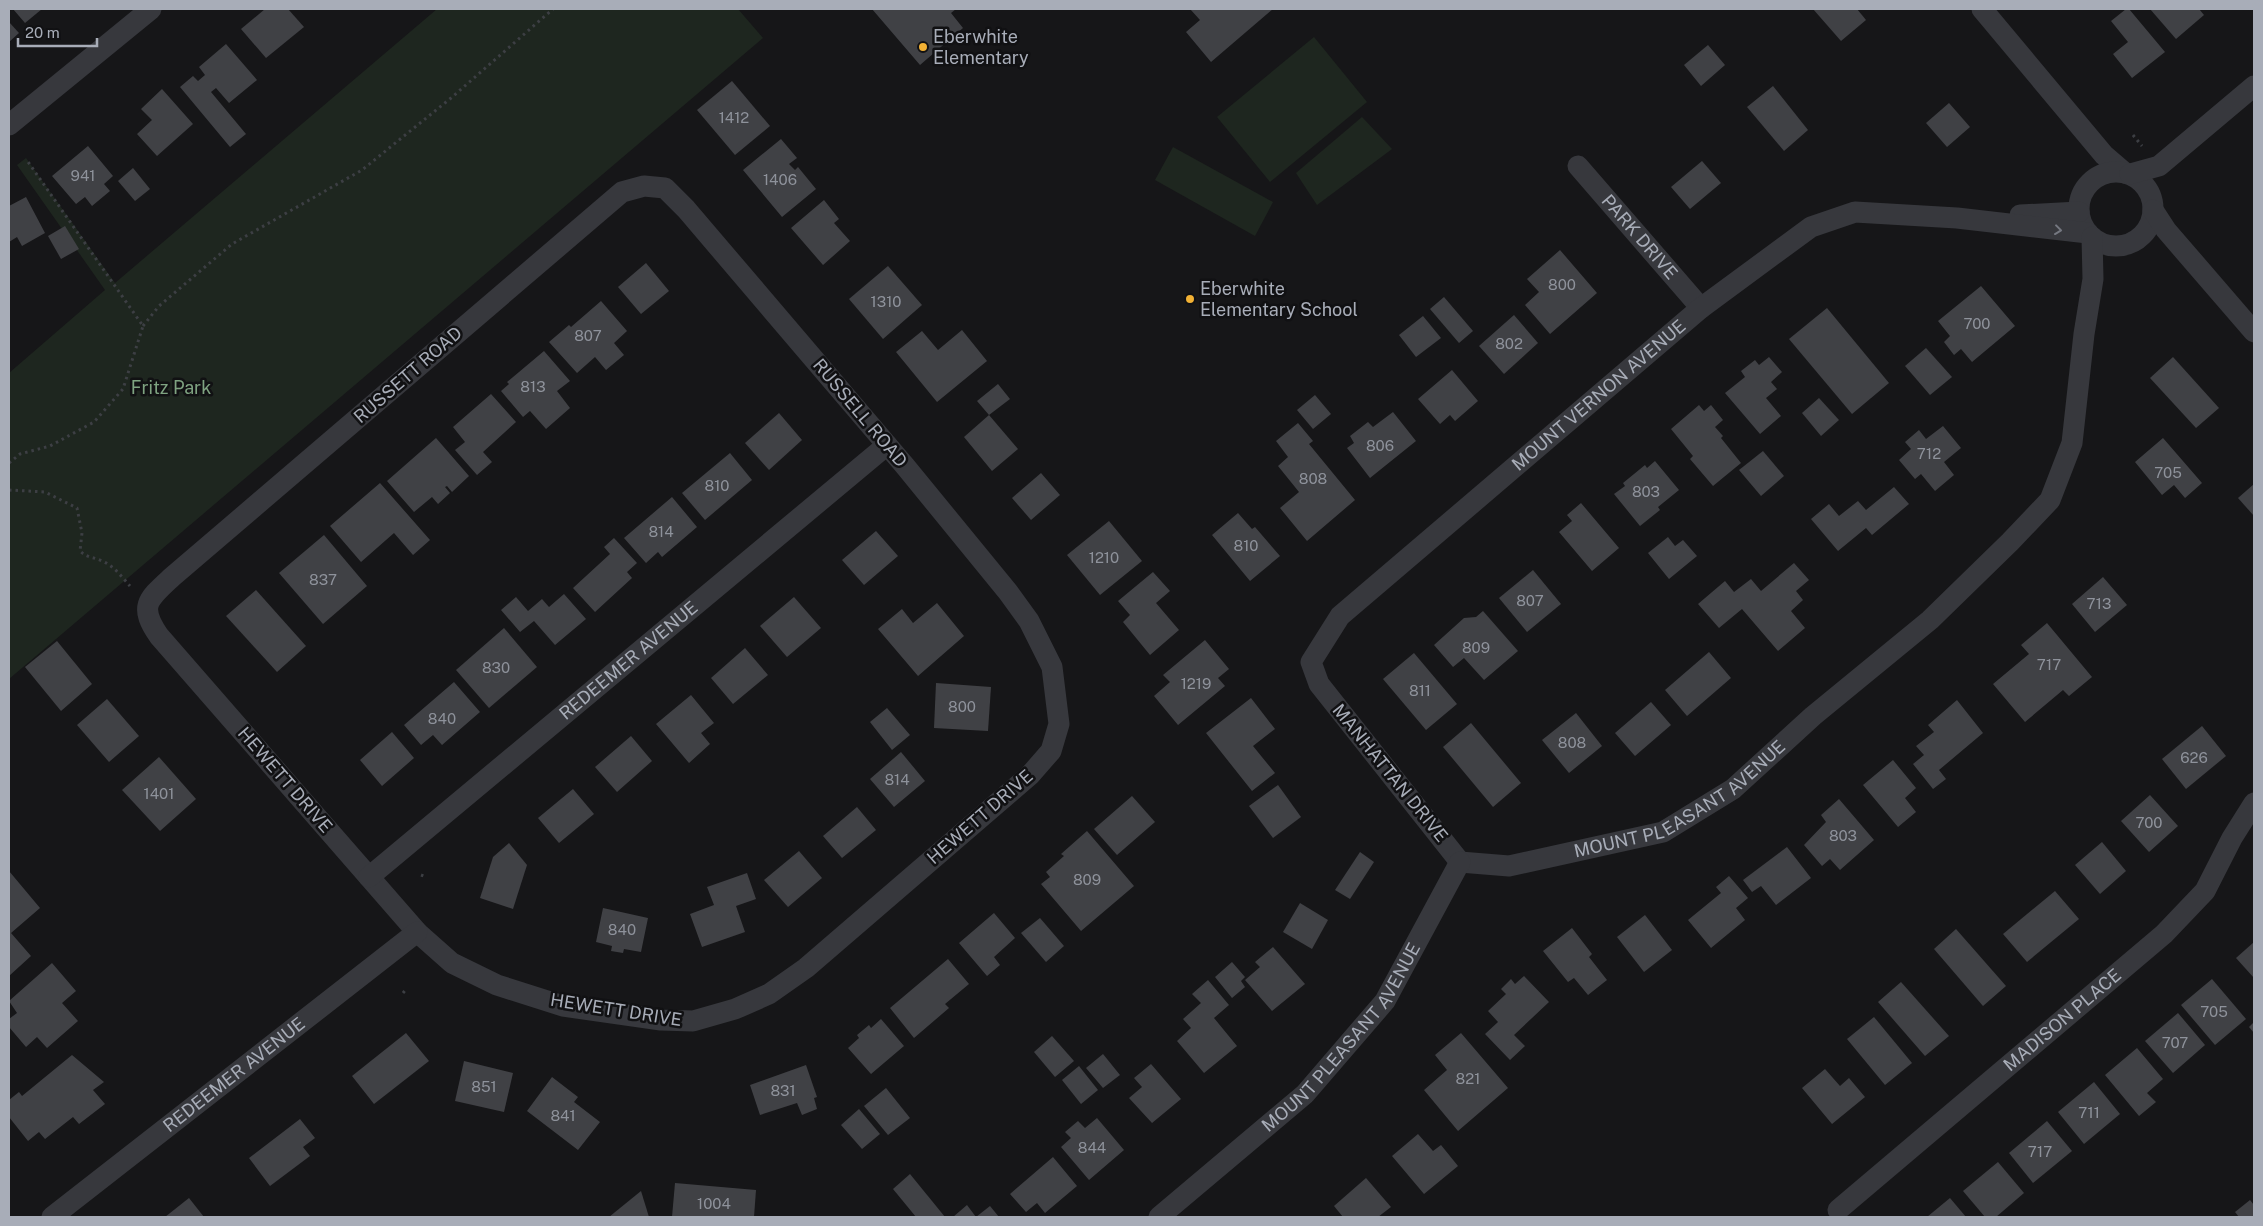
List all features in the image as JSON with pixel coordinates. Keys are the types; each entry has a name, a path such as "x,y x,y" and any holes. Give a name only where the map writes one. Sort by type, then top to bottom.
{"street":[{"path":"9,125 151,9"},
{"path":"1982,9 2104,155 2128,174 2141,181 2166,230 2254,332"},
{"path":"2159,166 2152,203 2151,222 2144,233 2130,243 2116,246 2108,245 2090,235 2082,223 2079,212 2080,200 2085,189 2098,177 2117,172 2128,174 2159,166 2254,86"},
{"path":"2098,177 2104,155"},
{"name":"PARK DRIVE","path":"1578,166 1701,308"},
{"name":"RUSSETT ROAD","path":"148,606 155,592 172,577 622,192 644,186 665,188 686,209"},
{"name":"RUSSELL ROAD","path":"686,209 887,445 1008,592 1029,621"},
{"name":"MOUNT VERNON AVENUE","path":"1319,684 1311,662 1340,616 1701,308 1811,227 1855,212 1957,218 2090,235"},
{"name":"MOUNT VERNON AVENUE","path":"1957,218 2079,212"},
{"path":"2144,233 2166,230"},
{"name":"MOUNT PLEASANT AVENUE","path":"1159,1217 1305,1094 1385,1000 1460,862 1509,866 1663,832 1733,789 1814,716 1930,620 2050,500 2072,444 2084,334 2093,279 2090,235"},
{"name":"MOUNT PLEASANT AVENUE","path":"2093,279 2116,246"},
{"name":"REDEEMER AVENUE","path":"369,877 887,445"},
{"name":"HEWETT DRIVE","path":"148,606 150,623 159,636 417,932 452,963 497,985 563,1006 661,1020 693,1022 735,1009 769,994 806,968 1030,775 1050,751 1059,724 1052,667 1029,621"},
{"name":"MANHATTAN DRIVE","path":"1319,684 1460,862"},
{"name":"MADISON PLACE","path":"1838,1210 2164,934 2205,891 2232,838 2254,803"},
{"name":"REDEEMER AVENUE","path":"52,1217 417,932"}],"path":[{"path":"9,463 20,454 50,446 94,422 123,389 143,326 159,306 232,244 362,170 452,98 553,9"},
{"path":"2133,135 2145,149"},
{"path":"26,159 143,326"},
{"path":"9,490 45,492 77,508 82,532 80,551 84,556 102,561 118,572 148,606"},
{"path":"421,875 426,877"},
{"path":"403,993 407,988"}],"green space":[{"name":"Fritz Park","path":"437,9 738,9 763,38 9,679 9,373 105,290 17,165 26,158 115,283"},
{"path":"1314,37 1367,102 1270,182 1217,117"},
{"path":"1362,117 1392,149 1317,205 1296,173"},
{"path":"1173,147 1273,202 1255,236 1155,180"}],"building":[{"path":"13,9 42,9 25,23"},
{"path":"265,9 288,9 304,27 266,58 241,29"},
{"name":"Eberwhite Elementary","path":"872,9 956,9 951,13 963,28 920,65"},
{"path":"1190,9 1273,9 1211,62 1186,32 1200,20"},
{"path":"1813,9 1857,9 1866,20 1841,41"},
{"path":"2126,9 2129,9 2165,52 2132,78 2113,54 2128,42 2111,21"},
{"path":"2150,9 2199,9 2204,15 2176,39"},
{"path":"9,22 19,33 9,42"},
{"path":"226,44 257,80 229,103 216,88 211,92 246,134 230,147 180,87 193,76 198,81 205,75 199,67"},
{"path":"1708,45 1725,65 1701,86 1684,65"},
{"path":"732,81 770,126 735,155 697,110"},
{"path":"1773,86 1808,130 1784,151 1747,107"},
{"path":"162,89 193,124 157,156 137,134 152,120 141,109"},
{"path":"1949,103 1970,127 1947,147 1926,123"},
{"path":"781,139 797,158 789,164 795,170 798,167 816,189 782,217 743,170"},
{"path":"88,146 113,176 104,184 110,191 92,206 85,197 76,204 52,176"},
{"path":"1702,161 1721,183 1690,209 1671,187"},
{"path":"133,168 150,189 135,201 118,181"},
{"path":"26,197 45,233 22,246 17,237 9,242 9,206"},
{"path":"824,200 839,219 834,223 850,241 823,265 791,228"},
{"path":"65,226 79,249 61,259 48,236"},
{"path":"1560,250 1597,293 1550,334 1525,305 1539,292 1527,279"},
{"path":"646,263 669,291 641,314 618,287"},
{"path":"888,266 922,305 883,339 849,299"},
{"path":"1981,286 2015,326 1972,362 1961,349 1954,355 1944,342 1950,336 1938,321"},
{"path":"1444,297 1473,331 1459,343 1430,309"},
{"path":"601,301 627,331 614,343 624,355 606,370 595,357 577,373 549,342 569,325 571,327"},
{"path":"1827,308 1889,383 1852,414 1789,339"},
{"path":"1514,315 1538,343 1504,374 1479,346"},
{"path":"1423,316 1441,338 1416,357 1399,335"},
{"path":"962,330 987,361 937,402 896,352 922,331 938,350"},
{"path":"1926,348 1952,377 1930,395 1905,366"},
{"path":"544,351 570,381 557,391 570,408 546,429 530,411 523,417 501,391 509,384 507,382"},
{"path":"1769,357 1782,372 1771,382 1777,389 1766,398 1781,416 1760,434 1725,393 1745,377 1741,371 1755,360 1759,365"},
{"path":"2173,357 2219,408 2196,428 2150,378"},
{"path":"1452,370 1478,401 1455,421 1450,415 1440,424 1418,399"},
{"path":"998,384 1010,399 989,415 977,401"},
{"path":"491,394 516,422 483,452 492,462 477,475 455,450 465,442 453,427"},
{"path":"1315,395 1331,414 1313,429 1297,410"},
{"path":"1819,398 1839,420 1821,436 1802,413"},
{"path":"1699,405 1704,411 1711,405 1723,420 1715,427 1723,436 1721,438 1741,463 1713,486 1690,459 1693,456 1671,429"},
{"path":"1393,412 1416,441 1370,478 1347,448 1354,443 1350,436 1368,422 1373,427"},
{"path":"779,413 802,440 769,470 745,443"},
{"path":"989,415 1018,449 992,471 964,437"},
{"path":"1298,423 1313,441 1309,444 1355,500 1307,541 1280,508 1299,492 1278,466 1288,457 1276,441"},
{"path":"1943,426 1961,448 1944,462 1954,475 1935,491 1921,474 1915,479 1899,460 1911,449 1905,442 1919,430 1926,439"},
{"path":"436,438 469,476 452,492 447,486 445,487 450,493 438,504 432,497 414,512 387,481"},
{"path":"2163,438 2202,483 2185,498 2174,485 2162,495 2135,462"},
{"path":"1763,451 1784,476 1761,496 1739,470"},
{"path":"730,453 752,480 705,520 682,493"},
{"path":"1655,461 1679,490 1658,507 1660,510 1640,526 1614,494 1625,486 1623,483 1645,465 1647,468"},
{"path":"1041,473 1060,495 1031,520 1012,498"},
{"path":"380,483 430,540 413,555 394,533 361,562 330,526"},
{"path":"2254,484 2254,516 2238,498"},
{"path":"1894,487 1909,504 1872,535 1866,528 1838,551 1811,519 1829,504 1839,516 1858,501 1866,510"},
{"path":"672,497 697,527 662,557 658,552 646,563 624,538"},
{"path":"1581,503 1619,548 1592,571 1559,532 1572,521 1567,515"},
{"path":"1238,513 1252,529 1255,527 1280,556 1250,581 1212,535"},
{"path":"1109,521 1142,561 1100,595 1067,555"},
{"path":"876,531 898,556 864,585 842,560"},
{"path":"324,535 367,586 323,624 279,573"},
{"path":"1668,537 1675,546 1683,540 1697,556 1669,579 1648,553"},
{"path":"614,538 637,563 627,572 632,578 595,612 573,588 610,554 604,547"},
{"path":"1794,563 1809,580 1796,591 1803,600 1791,611 1805,628 1778,651 1742,609 1719,628 1698,604 1725,581 1734,592 1751,579 1761,591"},
{"path":"1533,570 1561,604 1527,632 1499,598"},
{"path":"1153,572 1170,591 1156,603 1179,630 1150,655 1123,622 1130,615 1118,601"},
{"path":"2103,577 2127,605 2095,632 2072,604"},
{"path":"256,590 306,646 277,672 226,616"},
{"path":"564,594 586,619 555,645 534,621 520,632 501,610 516,597 528,611 542,599 549,607"},
{"path":"794,597 821,628 787,657 760,626"},
{"path":"937,603 964,636 918,676 878,629 902,609 913,623"},
{"path":"1483,611 1518,651 1484,680 1464,658 1453,667 1434,645 1464,618 1476,617"},
{"path":"2047,623 2092,677 2069,696 2063,690 2025,722 1993,684 2029,654 2021,645"},
{"path":"504,628 537,667 489,708 456,670"},
{"path":"1205,640 1229,669 1218,678 1225,686 1178,725 1154,696 1170,682 1163,675"},
{"path":"57,641 92,684 61,711 25,667"},
{"path":"745,648 768,675 733,704 711,678"},
{"path":"1709,652 1731,678 1687,716 1665,690"},
{"path":"1414,653 1457,704 1426,730 1383,679"},
{"path":"454,682 480,712 442,745 433,735 421,745 404,725"},
{"path":"936,683 991,687 988,731 934,728"},
{"path":"691,695 714,723 701,733 710,744 689,763 656,724"},
{"path":"1251,698 1275,729 1253,746 1275,773 1252,791 1206,733"},
{"path":"107,699 139,736 109,762 77,725"},
{"path":"1957,700 1983,733 1939,770 1946,779 1933,789 1913,764 1924,755 1916,746 1934,732 1928,725"},
{"path":"1651,702 1671,725 1635,756 1615,733"},
{"path":"887,708 910,735 892,750 870,722"},
{"path":"1576,713 1602,746 1569,773 1542,740"},
{"path":"1471,723 1521,783 1493,807 1443,747"},
{"path":"2202,726 2226,756 2186,789 2162,759"},
{"path":"392,732 414,758 382,786 360,760"},
{"path":"631,736 652,761 617,792 595,767"},
{"path":"901,752 925,781 894,807 870,779"},
{"path":"159,757 196,799 160,831 122,790"},
{"path":"1893,760 1916,788 1905,798 1916,812 1898,827 1863,785"},
{"path":"1278,785 1301,817 1273,838 1249,806"},
{"path":"573,789 594,814 559,843 538,818"},
{"path":"2150,795 2178,826 2149,852 2121,821"},
{"path":"1132,796 1155,822 1117,855 1094,829"},
{"path":"1839,799 1874,840 1840,870 1830,859 1822,866 1804,845 1826,822 1821,815"},
{"path":"857,807 876,830 842,858 823,836"},
{"path":"1087,831 1134,886 1081,931 1041,884 1050,877 1046,872 1064,856 1061,854"},
{"path":"2102,842 2126,871 2100,894 2075,865"},
{"path":"509,843 527,865 513,909 480,898 493,857"},
{"path":"1787,847 1811,878 1776,905 1761,886 1752,892 1743,880"},
{"path":"799,851 822,878 788,907 764,880"},
{"path":"1360,852 1374,862 1350,899 1335,890"},
{"path":"9,871 40,908 11,933 31,956 9,976"},
{"path":"747,873 756,899 736,906 745,932 702,947 690,914 714,905 707,887"},
{"path":"1729,876 1748,898 1736,908 1745,920 1711,948 1688,920 1721,893 1716,887"},
{"path":"2055,891 2079,919 2027,962 2003,934"},
{"path":"1300,903 1328,920 1312,949 1283,932"},
{"path":"603,908 648,918 641,952 624,949 623,953 611,951 612,946 596,942"},
{"path":"994,913 1015,938 994,957 1000,965 987,976 959,943"},
{"path":"1645,915 1672,950 1644,972 1617,937"},
{"path":"1040,918 1064,946 1046,962 1021,933"},
{"path":"1572,928 1592,954 1589,957 1607,980 1588,995 1574,978 1568,982 1543,951"},
{"path":"1956,929 2006,986 1983,1006 1934,949"},
{"path":"2254,942 2254,978 2236,958"},
{"path":"1273,947 1305,984 1272,1011 1245,980 1260,967 1255,962"},
{"path":"948,959 969,984 945,1004 949,1008 914,1038 890,1008"},
{"path":"1232,962 1245,977 1241,981 1245,987 1232,998 1215,977"},
{"path":"52,963 76,991 62,1003 78,1021 47,1048 37,1037 26,1047 9,1027 9,1019 17,1013 9,1001"},
{"path":"1524,976 1549,1002 1514,1035 1525,1046 1510,1060 1485,1034 1498,1022 1488,1011 1506,994 1501,989 1511,979 1515,984"},
{"path":"2212,979 2246,1019 2215,1045 2181,1005"},
{"path":"1208,980 1229,1005 1214,1018 1237,1046 1204,1073 1177,1041 1191,1028 1183,1019 1201,1003 1192,994"},
{"path":"1901,982 1949,1036 1925,1056 1878,1002"},
{"path":"2178,1013 2205,1045 2173,1073 2145,1041"},
{"path":"1874,1017 1912,1063 1885,1085 1847,1039"},
{"path":"881,1019 904,1046 871,1074 848,1048 859,1038 857,1035 869,1025 871,1028"},
{"path":"2254,1022 2254,1033 2249,1027"},
{"path":"406,1033 429,1061 374,1104 352,1076"},
{"path":"1461,1033 1508,1088 1458,1131 1424,1090 1447,1070 1435,1055"},
{"path":"1052,1036 1074,1061 1055,1077 1034,1052"},
{"path":"2137,1048 2163,1079 2147,1093 2156,1102 2139,1116 2105,1075"},
{"path":"1103,1054 1120,1075 1103,1088 1086,1068"},
{"path":"72,1055 104,1082 93,1090 105,1104 79,1124 73,1117 45,1139 39,1132 28,1141 9,1117 9,1100 19,1092 22,1096"},
{"path":"464,1061 513,1073 504,1112 455,1101"},
{"path":"1151,1064 1181,1099 1152,1123 1129,1098 1142,1087 1134,1078"},
{"path":"806,1065 817,1097 814,1098 817,1109 802,1115 797,1103 760,1115 750,1085"},
{"path":"1079,1066 1098,1090 1081,1104 1062,1080"},
{"path":"1825,1069 1840,1086 1849,1078 1865,1097 1832,1124 1802,1088"},
{"path":"552,1077 578,1097 574,1102 600,1122 578,1150 527,1111"},
{"path":"2094,1082 2120,1114 2084,1144 2058,1112"},
{"path":"886,1088 910,1118 888,1135 864,1106"},
{"path":"859,1109 880,1134 862,1149 841,1125"},
{"path":"1097,1118 1124,1150 1089,1180 1061,1147 1071,1138 1065,1132 1078,1121 1085,1128"},
{"path":"300,1119 315,1138 303,1147 310,1156 270,1186 249,1158"},
{"path":"2047,1121 2072,1151 2033,1183 2009,1153"},
{"path":"1418,1134 1433,1151 1441,1145 1458,1166 1424,1194 1392,1156"},
{"path":"1053,1157 1077,1186 1045,1213 1037,1203 1026,1212 1010,1194"},
{"path":"1998,1162 2024,1193 1996,1217 1985,1217 1963,1191"},
{"path":"910,1174 945,1217 916,1217 893,1189"},
{"path":"1366,1178 1391,1207 1378,1217 1343,1217 1334,1206"},
{"path":"675,1183 756,1190 754,1217 672,1217"},
{"path":"641,1191 649,1217 609,1217"},
{"path":"189,1198 204,1217 165,1217"},
{"path":"1950,1198 1966,1217 1927,1217"},
{"path":"2250,1200 2254,1205 2254,1217 2239,1217 2235,1212"},
{"path":"967,1205 976,1217 953,1217"},
{"path":"990,1206 999,1217 976,1217"}],"place":[{"name":"Eberwhite Elementary","path":"923,47"},
{"name":"Eberwhite Elementary School","path":"1190,299"}]}
